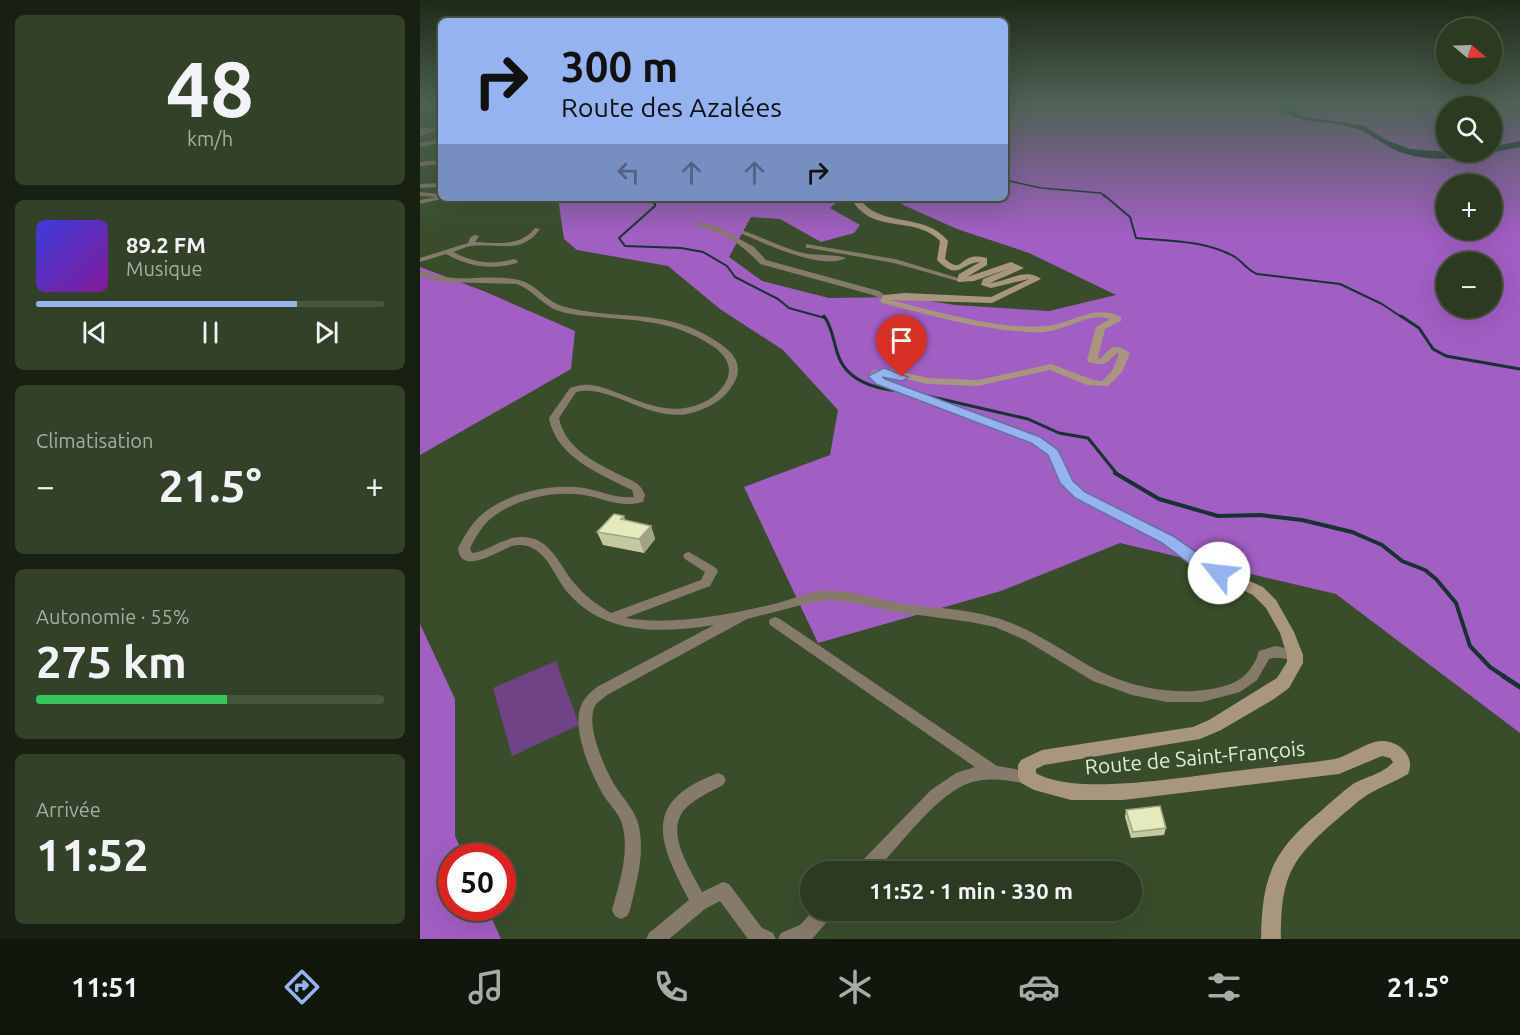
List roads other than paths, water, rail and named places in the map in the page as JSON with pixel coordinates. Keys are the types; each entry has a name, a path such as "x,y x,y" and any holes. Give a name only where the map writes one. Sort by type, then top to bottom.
{"main road":[{"path":"857,201 861,208 875,216 918,226 940,235 944,241 941,261 947,266 960,268 974,259 984,260 984,263 977,269 962,276 961,280"},
{"path":"884,298 905,296 992,300 1036,279 1027,276 992,286 985,285 986,281 1020,268 1011,265 971,279 961,280"},
{"path":"884,298 890,303 1025,329 1049,329 1095,316 1112,316 1118,319 1101,327 1091,357 1094,362 1102,362 1112,351 1124,351 1117,372 1104,384 1091,383 1051,367 978,382 914,380 884,372 874,376 880,381 1046,446 1053,453 1067,483 1080,495 1167,539 1206,567 1258,591 1275,611 1287,632 1295,655"},
{"name":"Route de Saint-François","path":"1271,939 1274,892 1280,867 1291,849 1304,835 1363,788 1402,768 1402,760 1395,752 1381,748 1339,766 1316,770 1123,792 1071,792 1034,782 1027,777 1028,765 1042,758 1194,734 1215,725 1283,683 1295,663 1295,655"}],"street":[{"path":"420,164 438,162"},
{"path":"420,180 438,180"},
{"path":"420,186 438,185"},
{"path":"420,194 438,196"},
{"path":"420,202 438,198"},
{"path":"696,224 714,227 751,249 762,262 876,293 884,298"},
{"path":"420,260 471,244 515,243 530,238 537,229"},
{"path":"742,232 781,250 812,258 864,256"},
{"path":"471,244 472,239 476,236"},
{"path":"809,246 895,261 961,280"},
{"path":"448,252 485,266 499,266 514,261"},
{"path":"420,273 445,279 518,282 527,286 542,301 562,309 677,323 704,335 724,351 733,362 734,371 723,393 706,405 689,411 657,410 588,386 573,390 554,418 557,433 574,452 637,488 639,499 621,502 578,491 533,496 510,503 491,513 478,525 464,548 466,556 474,558 508,542 534,544 553,559 566,581 596,611 610,618 640,624 664,624 747,613 830,596 977,617 1023,633 1102,678 1139,691 1160,694 1214,694 1237,688 1253,679 1264,655 1275,651 1295,655"},
{"path":"610,618 706,583 712,571 689,555"},
{"path":"621,910 632,862 633,838 629,817 608,788 587,738 587,708 590,701 602,691 747,613"},
{"path":"775,622 994,772"},
{"path":"873,861 941,788 969,775 994,772 1027,777"},
{"path":"699,903 671,844 670,822 679,805 718,780"},
{"path":"655,939 699,903 723,890 756,935 767,939"},
{"path":"787,939 804,935 816,921"}],"waterway":[{"path":"1393,146 1409,152 1436,154"},
{"path":"1502,148 1511,146"},
{"path":"1008,181 1041,188 1101,193 1105,197"},
{"path":"1104,195 1130,217 1136,238 1187,242 1212,247 1235,257 1257,274 1340,284 1382,304 1403,318"},
{"path":"649,201 655,203 655,206 619,238 625,246 681,248 703,252 727,266 735,277 778,299 789,308 825,318"},
{"path":"824,316 831,329 841,362 846,369 869,385 898,391"},
{"path":"1401,316 1419,328 1433,349 1446,356 1520,369"},
{"path":"928,396 1028,419 1059,433 1088,438 1117,474"},
{"path":"1115,473 1159,499 1218,516 1260,515 1302,520 1352,532 1382,545 1402,561 1425,570 1436,579 1456,603 1470,646 1490,667 1505,677"},
{"path":"1503,676 1520,687"}]}
